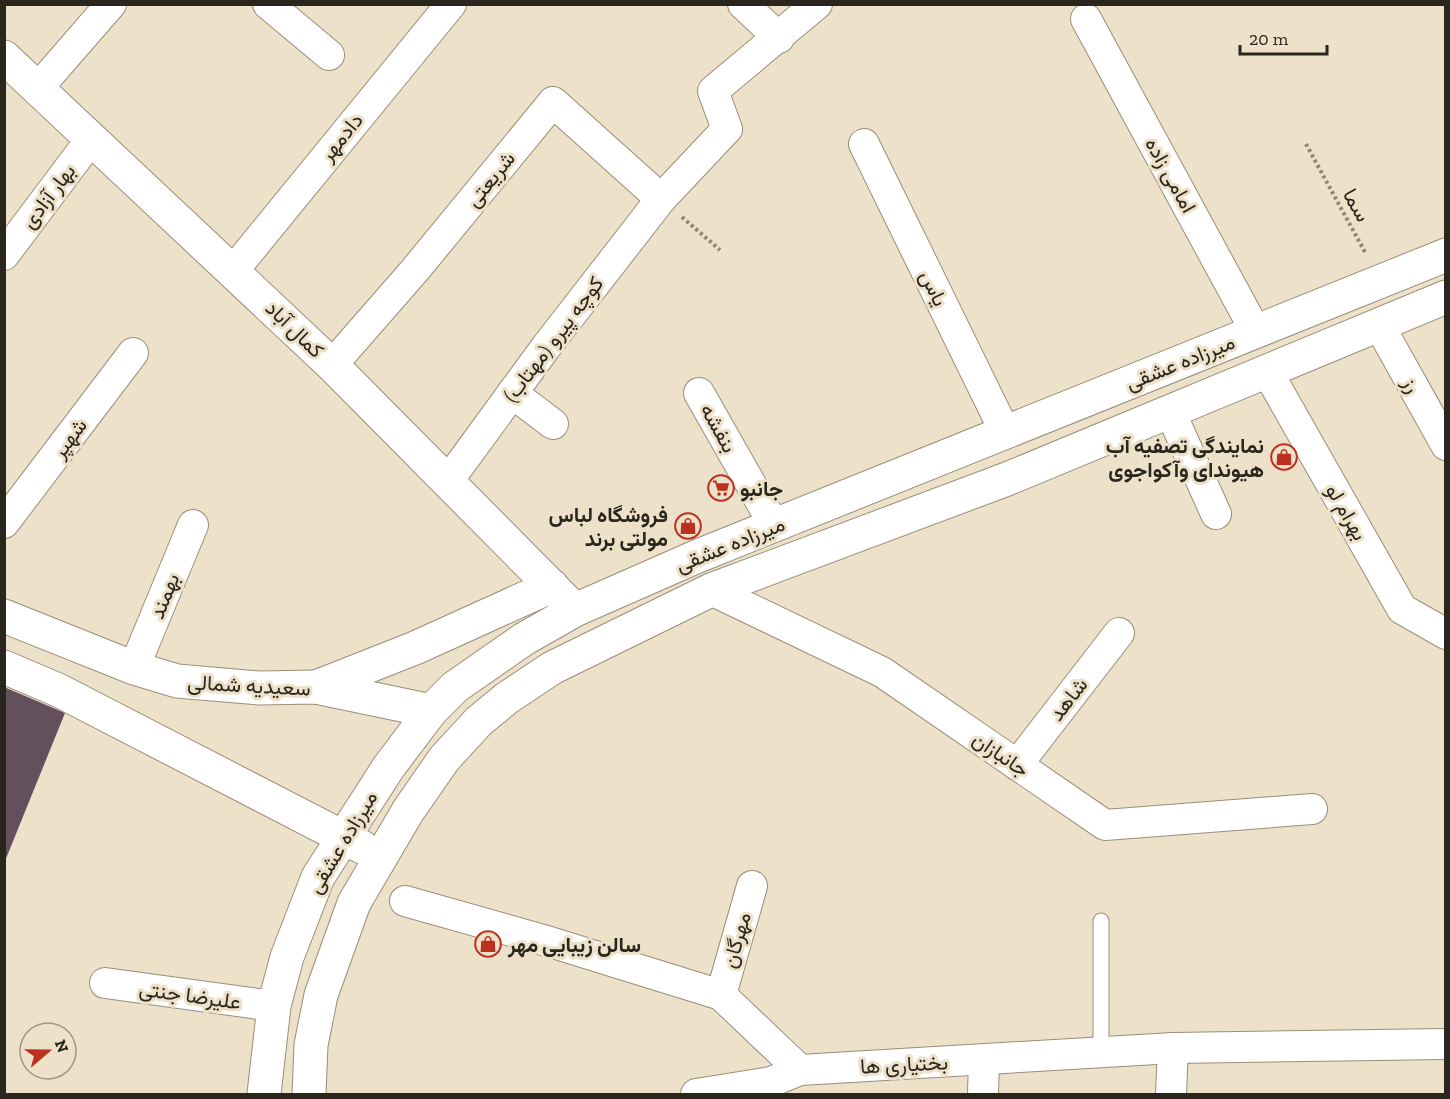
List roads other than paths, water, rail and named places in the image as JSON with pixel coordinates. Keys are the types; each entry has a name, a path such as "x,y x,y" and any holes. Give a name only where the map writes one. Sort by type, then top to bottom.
{"main road":[{"name":"کمال آباد","path":"4,57 333,365 575,610"},
{"name":"میرزاده عشقی","path":"264,1095 274,1006 300,918 318,877 342,836 388,768 431,711 454,687 524,639 575,610 698,556 1446,255"},
{"name":"میرزاده عشقی","path":"309,1095 311,1045 321,995 354,903 380,857 444,759 478,721 507,698 552,668 711,590 1007,479 1446,297"},
{"path":"698,556 711,590"},
{"path":"316,687 415,648 552,586"},
{"name":"سعیدیه شمالی","path":"4,616 134,668 177,681 217,686 316,687 431,711"},
{"path":"4,667 58,690 380,857"},
{"path":"247,1095 268,1060"}],"street":[{"path":"38,88 111,4"},
{"path":"267,4 329,55"},
{"name":"دادمهر","path":"233,271 451,4"},
{"path":"742,4 779,38 817,4"},
{"name":"امامی زاده","path":"1086,19 1256,332"},
{"name":"کوچه پیرو (مهتاب)","path":"448,481 512,393 661,199 727,129 713,91 779,38"},
{"name":"شریعتی","path":"333,365 415,270 553,102 661,199"},
{"name":"بهار آزادی","path":"4,255 92,138"},
{"name":"یاس","path":"864,144 1005,432"},
{"name":"رز","path":"1379,325 1446,444"},
{"name":"شهپر","path":"4,523 134,353"},
{"name":"بهرام لو","path":"1267,371 1402,609 1446,634"},
{"path":"512,393 553,424"},
{"name":"بنفشه","path":"699,393 774,525"},
{"path":"1170,411 1216,514"},
{"name":"بهمند","path":"134,668 193,525"},
{"name":"جانبازان","path":"711,590 882,672 1105,825 1312,809"},
{"name":"شاهد","path":"1017,765 1119,633"},
{"name":"مهرگان","path":"721,995 752,886"},
{"path":"405,901 550,942 721,995 800,1070"},
{"name":"علیرضا جنتی","path":"105,983 274,1006"},
{"name":"بختیاری ها","path":"696,1095 771,1082 800,1070 1173,1048 1446,1044"},
{"path":"1171,1095 1173,1048"},
{"path":"983,1095 984,1060"}],"lane":[{"path":"1101,921 1101,1053"}],"place":[{"name":"نمایندگی تصفیه آب هیوندای وآکواجوی","path":"1284,457"},
{"name":"جانبو","path":"721,488"},
{"name":"فروشگاه لباس مولتی برند","path":"688,526"},
{"name":"سالن زیبایی مهر","path":"488,944"}]}
